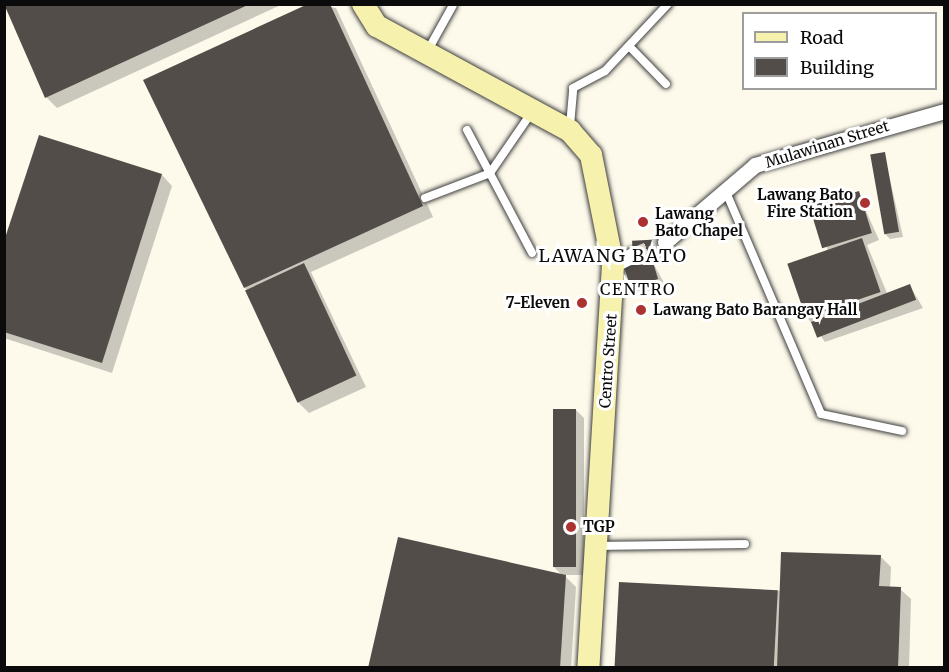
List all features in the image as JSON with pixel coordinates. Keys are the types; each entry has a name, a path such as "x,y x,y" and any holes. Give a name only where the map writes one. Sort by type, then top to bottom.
{"main road":[{"name":"Centro Street","path":"363,4 377,26 425,54 570,130 591,155 613,265 588,668"}],"street":[{"name":"Mulawinan Street","path":"665,242 755,165 945,111"},
{"path":"613,265 633,255"}],"lane":[{"path":"570,130 573,88 605,71 668,4"},
{"path":"425,54 453,5"},
{"path":"630,46 666,84"},
{"path":"425,198 490,173 533,111"},
{"path":"467,130 532,253"},
{"path":"726,192 821,414 902,431"},
{"path":"597,546 745,544"}],"building":[{"path":"4,4 250,4 45,98"},
{"path":"308,4 330,4 423,206 244,288 143,80"},
{"path":"39,135 162,174 102,363 4,332 4,241"},
{"path":"885,152 899,232 884,234 870,155"},
{"path":"859,191 872,233 822,248 809,206"},
{"path":"862,238 881,292 806,318 787,264"},
{"path":"665,239 666,256 633,258 632,241"},
{"path":"652,259 658,279 630,288 624,267"},
{"path":"304,263 356,375 297,403 245,290"},
{"path":"910,284 916,300 817,338 811,322"},
{"path":"553,409 576,409 576,567 553,567"},
{"path":"398,537 566,575 560,668 368,668"},
{"path":"781,552 881,555 879,586 901,587 898,668 777,668"},
{"path":"619,582 778,590 774,668 614,668"}],"tunnel":[{"path":"633,255 665,242"}],"place":[{"name":"Lawang Bato Fire Station","path":"865,203"},
{"name":"Lawang Bato Chapel","path":"643,222"},
{"name":"7-Eleven","path":"582,303"},
{"name":"Lawang Bato Barangay Hall","path":"641,310"},
{"name":"TGP","path":"571,527"}],"district":[{"name":"LAWANG BATO","path":"613,256"},
{"name":"CENTRO","path":"638,289"}]}
